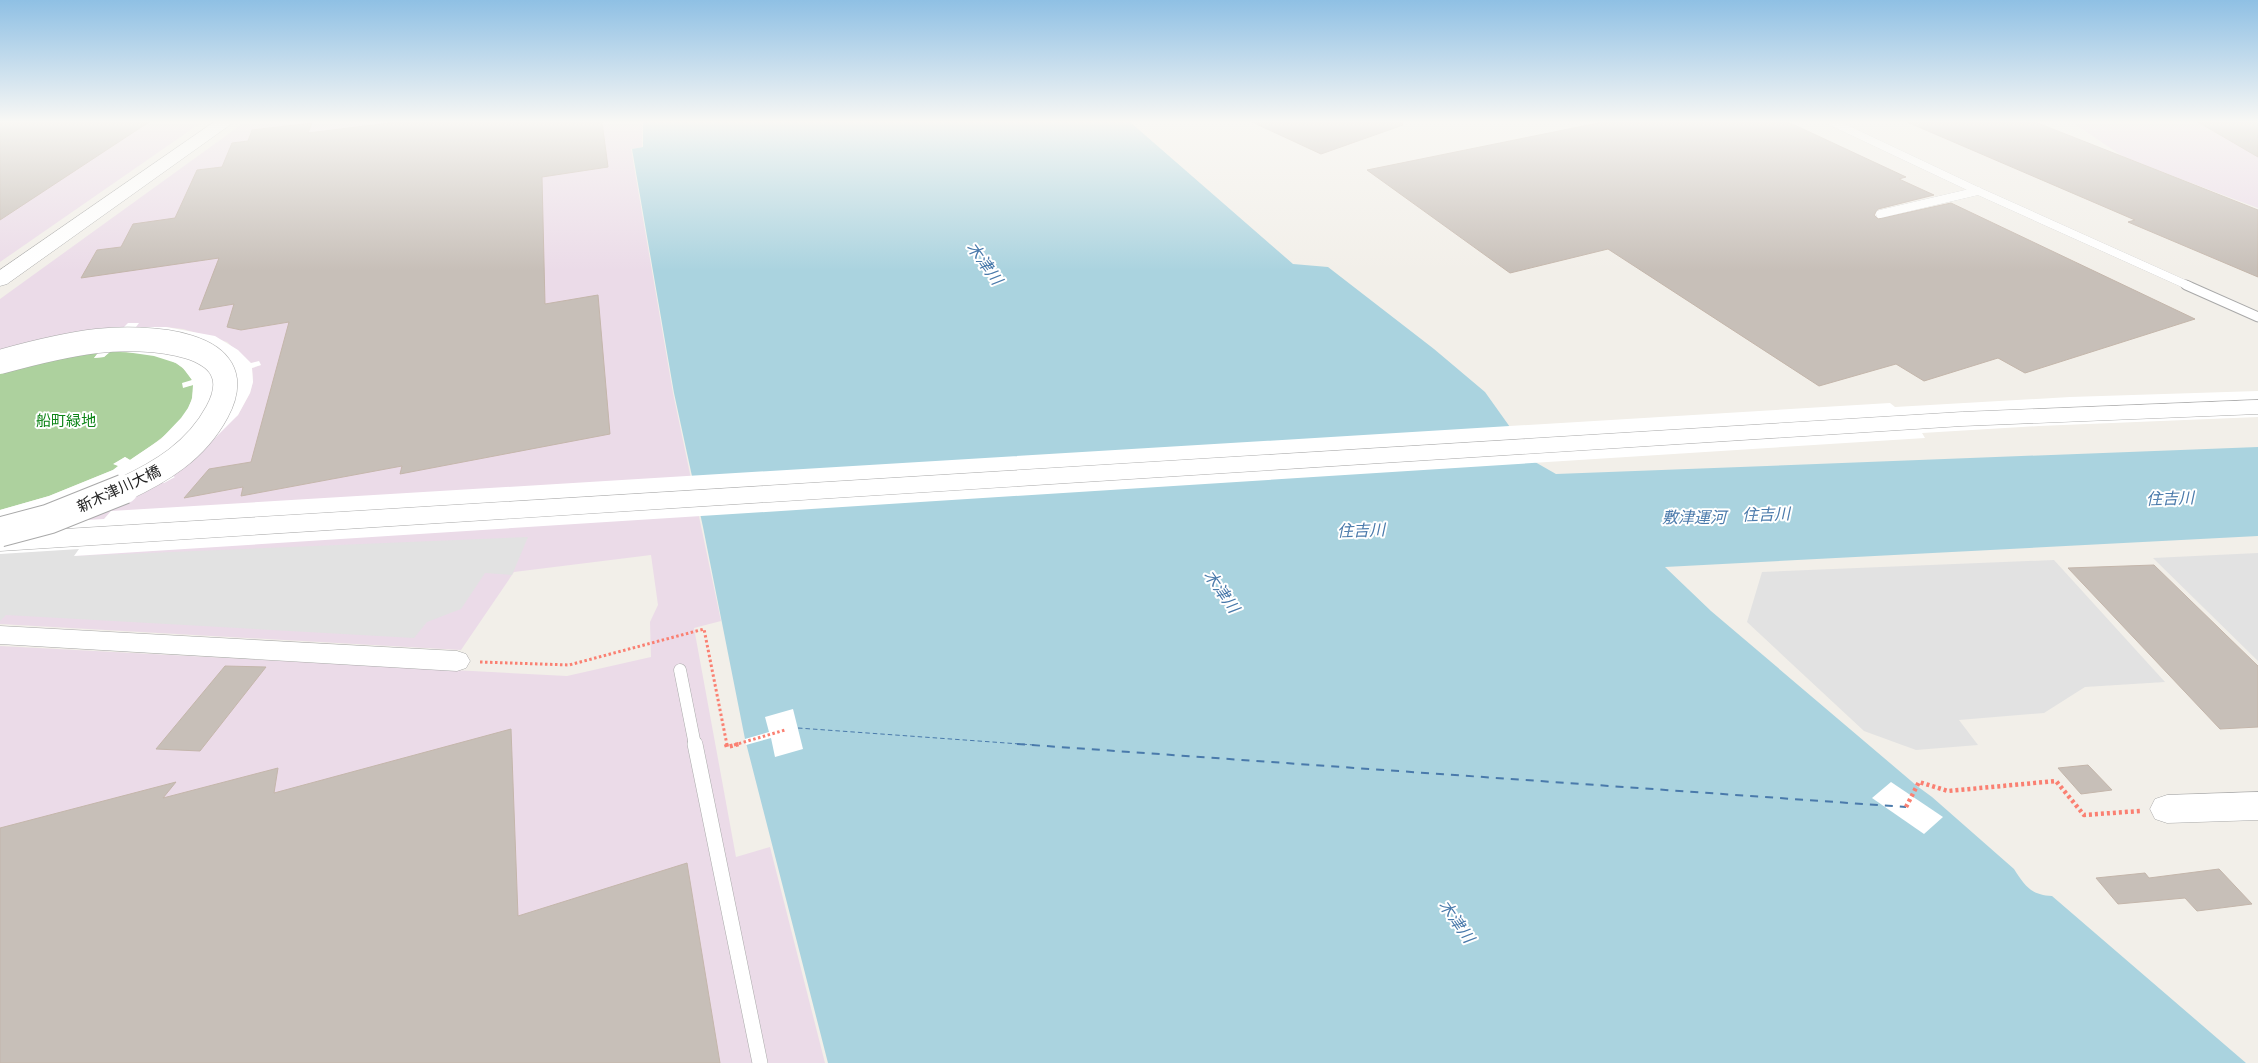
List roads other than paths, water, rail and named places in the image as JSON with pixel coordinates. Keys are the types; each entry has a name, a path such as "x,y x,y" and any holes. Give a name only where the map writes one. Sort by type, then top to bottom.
{"street":[{"path":"0,280 155,172"},
{"name":"新木津川大橋","path":"0,361 55,346 90,341 124,338 154,340 178,345 204,356 214,366 217,374 218,390 196,433 164,461 141,475 68,509 0,531"},
{"name":"新木津川大橋","path":"0,361 62,347 97,342 162,341 185,346 212,358 222,367 226,379 226,392 221,406 204,434 173,462 150,477 76,510 0,531"},
{"name":"新木津川大橋","path":"0,542 1962,419 2258,407"},
{"path":"0,635 457,660"},
{"path":"2167,810 2258,806"}],"lane":[{"path":"1937,172 2258,316"},
{"path":"1880,214 1978,191"},
{"path":"680,670 760,1063"}],"water":[{"path":"636,172 1187,172 1293,264 1328,267 1434,349 1485,392 1535,462 1556,474 2258,447 2258,536 1665,567 1711,611 1932,797 2014,869 2029,888 2039,894 2052,896 2246,1063 828,1063 745,739 674,393"}],"water label":[{"name":"木津川","path":"985,263"},
{"name":"住吉川","path":"2170,498"},
{"name":"住吉川","path":"1766,514"},
{"name":"敷津運河","path":"1694,517"},
{"name":"住吉川","path":"1361,530"},
{"name":"木津川","path":"1222,591"},
{"name":"木津川","path":"1457,921"}],"park label":[{"name":"船町緑地","path":"66,421"}]}
